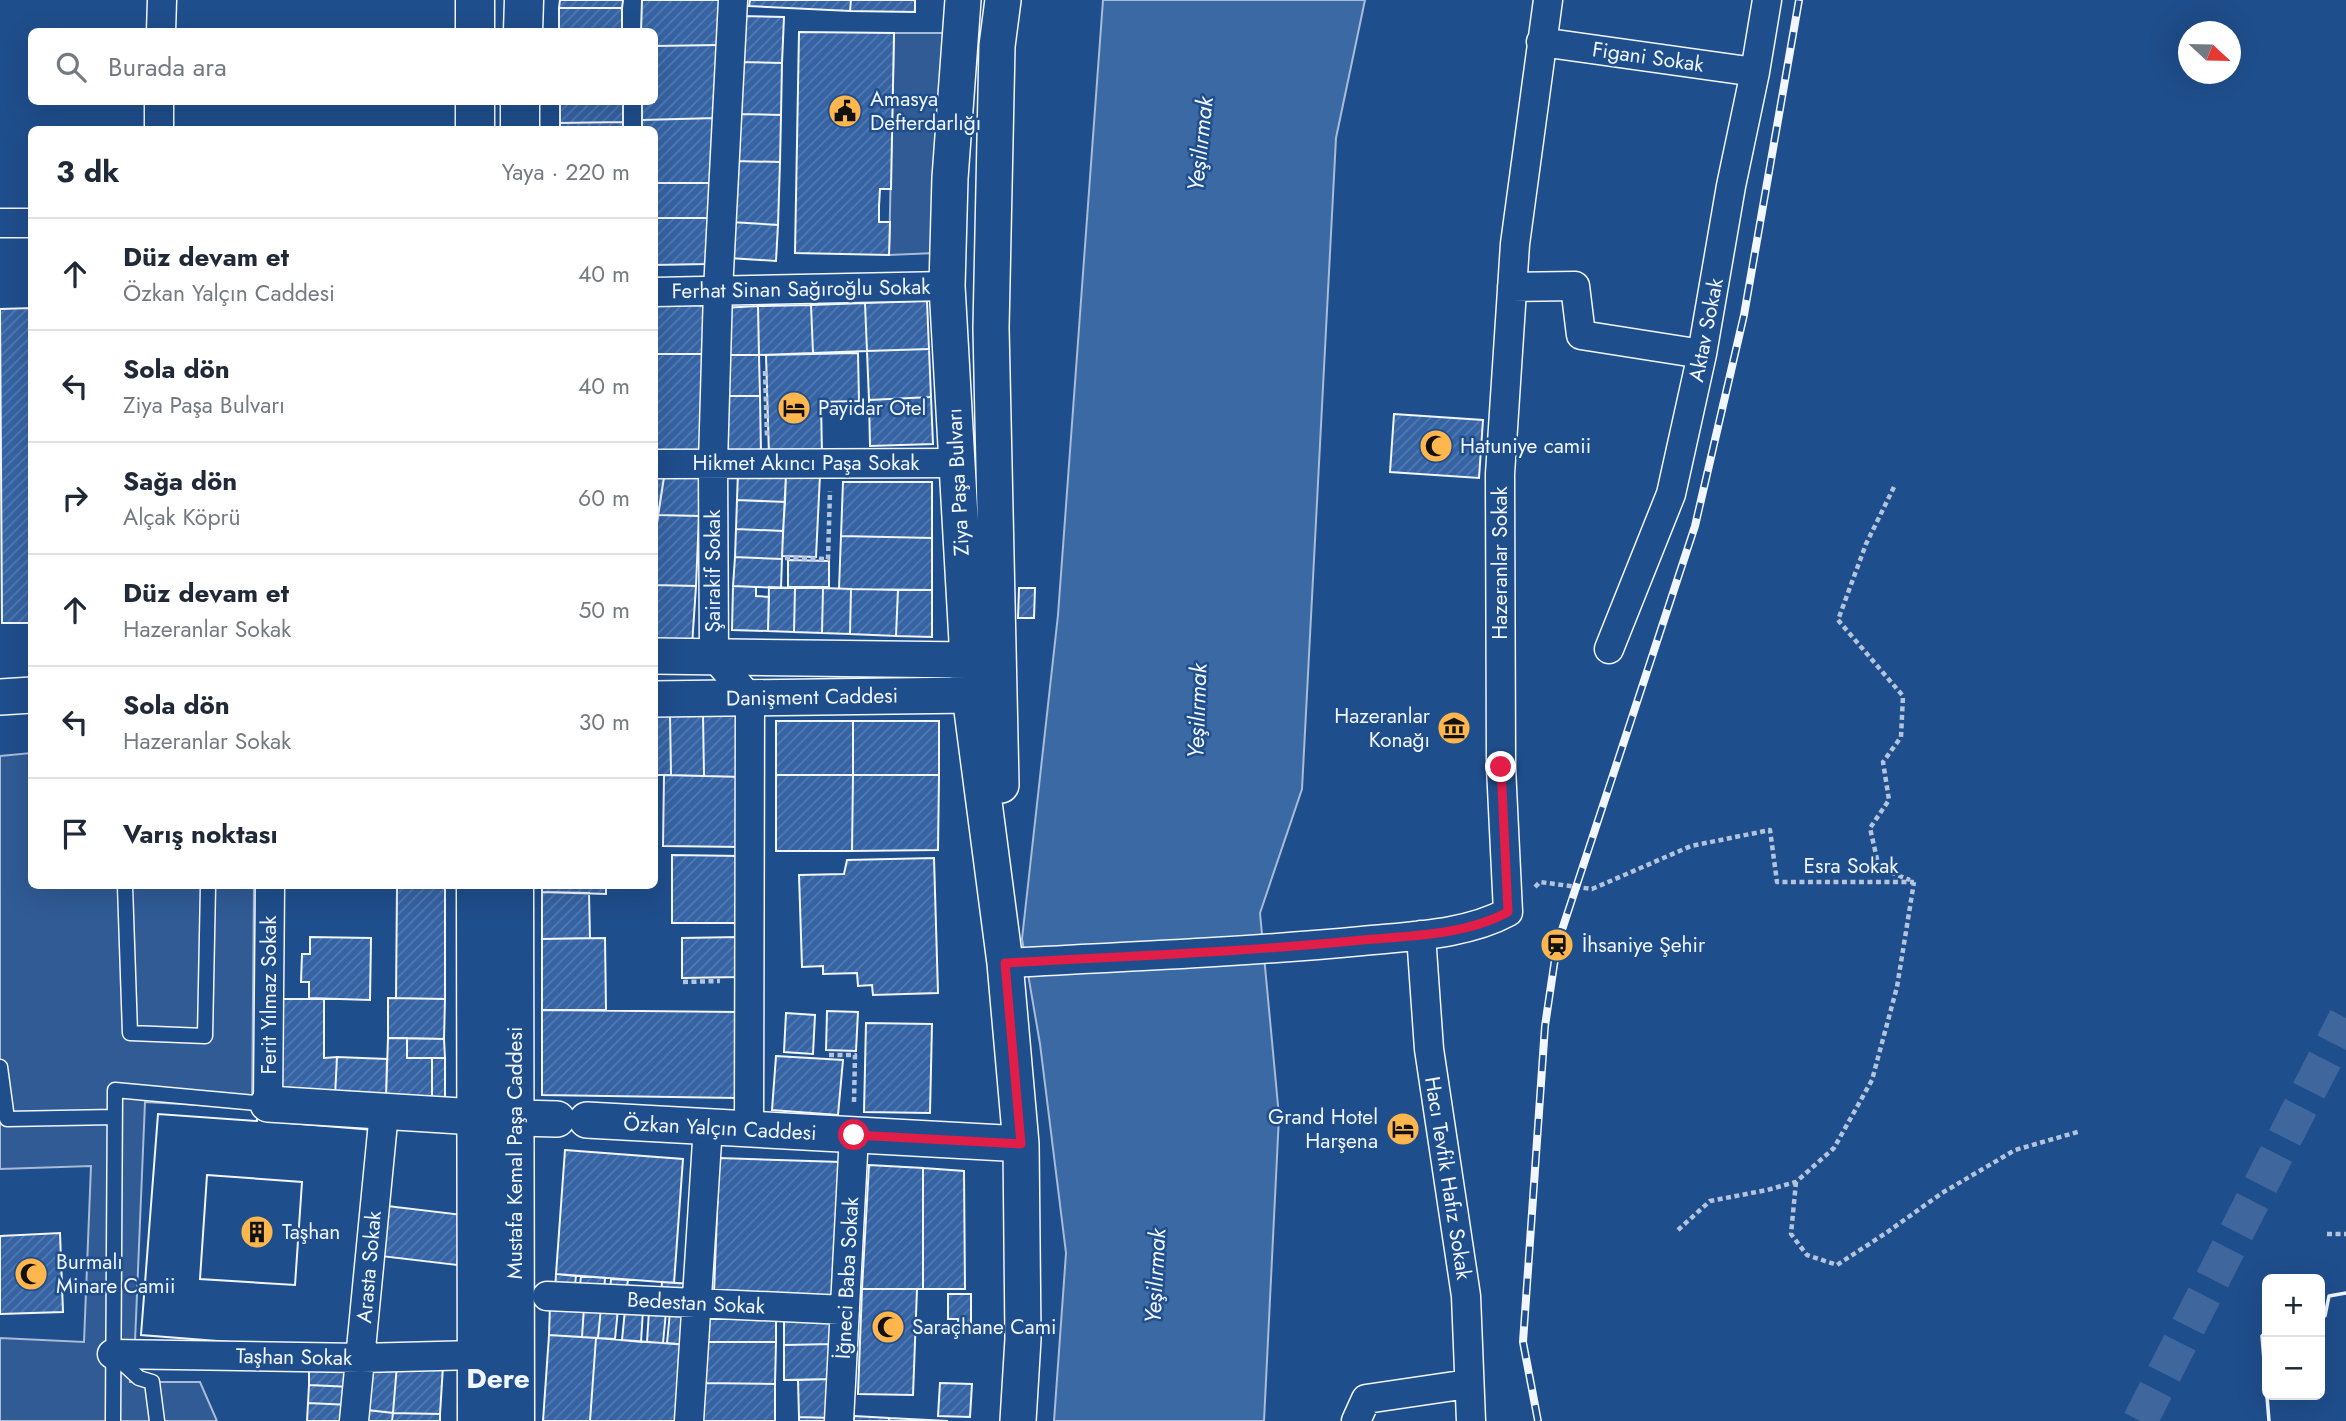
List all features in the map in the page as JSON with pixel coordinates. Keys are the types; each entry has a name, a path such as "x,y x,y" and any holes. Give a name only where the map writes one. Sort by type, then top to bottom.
{"main road":[{"path":"474,0 475,28"},
{"path":"523,28 524,0"},
{"path":"475,105 475,126"},
{"path":"520,105 520,126"},
{"name":"Mustafa Kemal Paşa Caddesi","path":"476,889 477,1421"},
{"name":"Mustafa Kemal Paşa Caddesi","path":"514,889 515,1421"}],"street":[{"path":"161,28 162,0"},
{"name":"Şairakif Sokak","path":"733,0 718,291 713,463 714,656 750,698"},
{"name":"Ziya Paşa Bulvarı","path":"963,0 950,178 947,286 970,695 1005,963 1021,1144 1023,1339 1018,1421"},
{"name":"Ziya Paşa Bulvarı","path":"1003,0 997,46 991,328 1005,963"},
{"name":"Hazeranlar Sokak","path":"1508,912 1501,767 1500,474 1515,244 1548,0"},
{"name":"Aktav Sokak","path":"1609,649 1671,494 1702,354 1767,0"},
{"name":"Figani Sokak","path":"1541,42 1755,72"},
{"path":"159,105 159,126"},
{"path":"0,223 28,223"},
{"name":"Ferhat Sinan Sağıroğlu Sokak","path":"658,292 947,286"},
{"path":"1512,287 1575,286 1581,335 1702,354"},
{"name":"Hikmet Akıncı Paşa Sokak","path":"658,464 957,463"},
{"name":"Danişment Caddesi","path":"658,656 967,660"},
{"path":"0,697 28,695"},
{"name":"Danişment Caddesi","path":"658,699 970,695"},
{"path":"748,1130 750,698"},
{"name":"Ferit Yılmaz Sokak","path":"268,1104 270,889"},
{"path":"1005,963 1296,947 1421,935 1489,922 1508,912"},
{"name":"Hacı Tevfik Hafız Sokak","path":"1421,935 1429,1049 1466,1296 1471,1421"},
{"name":"Özkan Yalçın Caddesi","path":"268,1104 1021,1144"},
{"name":"Arasta Sokak","path":"354,1421 384,1112"},
{"path":"690,1421 708,1126"},
{"name":"İğneci Baba Sokak","path":"839,1421 854,1135"},
{"name":"Bedestan Sokak","path":"547,1296 845,1310"},
{"name":"Taşhan Sokak","path":"112,1354 361,1358 477,1355"},
{"path":"1356,1421 1366,1399 1468,1384"}],"lane":[{"path":"125,889 130,1033 205,1036 208,889"},
{"path":"0,1067 7,1119 114,1117"},
{"path":"113,1421 115,1090 268,1104"},
{"path":"112,1354 139,1378 152,1382 157,1421"}],"path":[{"path":"765,371 768,463"},
{"path":"785,558 828,559 831,463"},
{"path":"1678,1230 1710,1201 1767,1191 1796,1182 1834,1148 1872,1080 1897,987 1914,882 1879,868 1870,828 1889,800 1883,762 1901,737 1903,696 1838,620 1866,544 1894,487"},
{"name":"Esra Sokak","path":"1508,912 1517,907 1540,882 1592,889 1691,846 1770,830 1777,882 1914,882"},
{"path":"683,982 749,981"},
{"path":"828,1055 855,1055 854,1135"},
{"path":"1796,1182 1791,1234 1807,1255 1837,1265 1942,1193 2015,1150 2081,1130"},
{"path":"2327,1234 2346,1234"}],"shaded area":[{"path":"894,33 945,33 935,253 889,255"},
{"path":"28,753 28,889 254,889 252,1108 145,1102 135,1342 130,1382 200,1382 217,1421 0,1421 0,1338 84,1342 91,1166 0,1169 0,756"}],"water":[{"name":"Yeşilırmak","path":"1103,0 1365,0 1336,138 1302,789 1260,913 1279,1116 1264,1421 1054,1421 1066,1253 1040,1044 1022,939 1058,615"}],"building":[{"path":"560,0 623,0 622,8 559,8"},
{"path":"642,0 719,0 718,45 658,46 658,28 641,28"},
{"path":"750,0 851,0 850,11 749,6"},
{"path":"851,0 915,0 915,12 850,11"},
{"path":"559,8 622,8 622,28 559,28"},
{"path":"739,16 784,17 782,63 738,62"},
{"name":"Amasya Defterdarlığı","path":"799,32 894,33 891,189 880,189 879,206 879,222 890,222 889,255 795,253"},
{"path":"718,45 716,118 642,120 642,105 658,105 658,46"},
{"path":"738,62 782,63 781,115 736,114"},
{"path":"560,105 623,105 623,122 560,123"},
{"path":"736,114 781,115 780,162 734,161"},
{"path":"716,118 715,183 658,183 658,126 642,126 642,120"},
{"path":"623,122 623,126 560,126 560,123"},
{"path":"734,161 780,162 778,225 731,222"},
{"path":"658,183 715,183 715,218 658,218"},
{"path":"658,218 715,218 708,264 658,265"},
{"path":"731,222 778,225 776,261 729,258"},
{"path":"927,301 929,349 867,351 865,303"},
{"path":"865,303 867,351 813,353 811,305"},
{"path":"658,304 706,304 705,354 658,354"},
{"path":"811,305 813,353 759,355 758,306"},
{"path":"758,306 759,355 722,355 722,308"},
{"path":"28,308 28,623 2,623 0,309"},
{"path":"929,349 931,397 869,400 867,351"},
{"name":"Payidar Otel","path":"858,353 859,401 821,402 822,455 769,456 766,355"},
{"path":"658,354 705,354 701,447 694,456 658,456"},
{"path":"722,355 759,355 760,396 722,396"},
{"path":"722,396 760,396 761,455 722,455"},
{"path":"931,397 933,444 870,446 869,400"},
{"name":"Hatuniye camii","path":"1394,414 1483,420 1479,478 1390,472"},
{"path":"738,472 786,474 785,502 737,500"},
{"path":"786,474 820,475 816,557 782,556"},
{"path":"664,477 658,517 658,478"},
{"path":"664,477 701,478 699,516 658,515"},
{"path":"843,482 932,482 932,538 841,536"},
{"path":"737,500 785,502 783,531 736,529"},
{"path":"658,515 699,516 696,586 658,585"},
{"path":"736,529 783,531 782,559 735,557"},
{"path":"841,536 932,538 932,590 839,589"},
{"path":"735,557 782,559 781,588 733,586"},
{"path":"788,560 829,561 829,587 788,587"},
{"path":"658,585 696,586 692,646 658,643"},
{"path":"733,586 756,587 756,596 769,597 768,631 732,630"},
{"path":"769,587 795,588 794,632 768,631"},
{"path":"795,588 823,588 822,633 794,632"},
{"path":"823,588 851,589 850,634 822,633"},
{"path":"1019,588 1035,588 1034,618 1018,618"},
{"path":"851,589 898,590 896,636 850,634"},
{"path":"898,590 932,590 932,637 896,636"},
{"path":"745,714 744,777 704,776 703,715"},
{"path":"658,715 670,715 671,775 658,775"},
{"path":"670,715 703,715 704,776 671,775"},
{"path":"776,721 853,721 853,775 776,775"},
{"path":"853,721 939,721 939,775 853,775"},
{"path":"664,775 744,777 743,847 663,846"},
{"path":"776,775 853,775 852,851 776,851"},
{"path":"853,775 939,775 938,850 852,851"},
{"path":"672,855 741,856 741,923 672,923"},
{"path":"934,858 938,993 873,995 872,985 858,986 857,973 823,974 823,966 802,967 799,875 844,874 847,860"},
{"path":"397,889 445,889 445,999 396,998"},
{"path":"542,889 606,889 606,894 542,892"},
{"path":"542,892 589,893 590,938 542,939"},
{"path":"310,937 371,938 370,1000 309,998 309,982 301,982 302,954 310,954"},
{"path":"738,937 739,977 682,978 682,938"},
{"path":"605,938 606,1010 542,1010 542,939"},
{"path":"388,998 445,999 444,1039 388,1038"},
{"path":"283,999 324,999 324,1058 337,1057 335,1096 281,1094"},
{"path":"542,1010 738,1012 737,1098 542,1095"},
{"path":"827,1011 858,1012 856,1051 826,1050"},
{"path":"786,1013 815,1015 813,1054 784,1052"},
{"path":"866,1023 932,1024 930,1113 864,1112"},
{"path":"388,1038 407,1038 407,1058 432,1058 432,1098 386,1098"},
{"path":"407,1038 444,1039 445,1058 407,1058"},
{"path":"776,1056 843,1060 838,1115 772,1110"},
{"path":"337,1057 387,1059 386,1098 335,1096"},
{"path":"432,1058 445,1058 445,1098 432,1098"},
{"name":"Taşhan","path":"258,1106 290,1108 290,1123 374,1130 356,1352 141,1335 158,1114 257,1121","holes":["207,1175 302,1182 295,1285 200,1279"]},
{"name":"Taşhan","path":"258,1106 290,1108 290,1123 374,1130 356,1352 141,1335 158,1114 257,1121"},
{"path":"565,1150 683,1159 674,1283 556,1274"},
{"path":"719,1158 841,1162 835,1298 714,1294"},
{"path":"869,1165 923,1168 923,1289 862,1289"},
{"path":"923,1168 964,1171 965,1289 923,1289"},
{"name":"Taşhan","path":"207,1175 302,1182 295,1285 200,1279"},
{"path":"379,1205 463,1215 457,1265 372,1255"},
{"name":"Burmalı Minare Camii","path":"60,1233 63,1312 0,1314 0,1236"},
{"path":"556,1274 576,1276 574,1293 555,1292"},
{"path":"581,1276 605,1278 604,1294 579,1293"},
{"path":"611,1279 628,1280 626,1294 610,1293"},
{"path":"662,1282 693,1284 692,1300 661,1298"},
{"name":"Saraçhane Cami","path":"862,1289 917,1289 913,1395 858,1394"},
{"path":"948,1294 971,1294 971,1329 958,1329 958,1319 948,1319"},
{"path":"550,1305 584,1307 582,1337 549,1335"},
{"path":"584,1307 601,1308 598,1338 582,1337"},
{"path":"601,1308 618,1309 615,1339 598,1338"},
{"path":"625,1310 643,1310 641,1342 622,1340"},
{"path":"649,1311 666,1312 663,1343 647,1342"},
{"path":"670,1312 691,1313 688,1345 667,1343"},
{"path":"708,1313 776,1315 776,1342 706,1342"},
{"path":"784,1313 835,1314 833,1344 784,1345"},
{"path":"549,1335 596,1338 590,1421 543,1421"},
{"path":"596,1338 688,1345 681,1421 590,1421"},
{"path":"706,1342 776,1342 775,1384 704,1383"},
{"path":"833,1344 832,1379 784,1380 784,1345"},
{"path":"371,1365 397,1365 393,1413 367,1410"},
{"path":"397,1365 443,1366 440,1414 393,1413"},
{"path":"309,1367 352,1368 351,1387 309,1385"},
{"path":"832,1379 831,1418 799,1417 798,1380"},
{"path":"704,1383 775,1384 775,1421 702,1421"},
{"path":"940,1383 972,1384 970,1417 938,1416"},
{"path":"309,1385 351,1387 350,1405 308,1403"},
{"path":"308,1403 350,1405 348,1421 307,1421"},
{"path":"367,1410 393,1413 392,1421 365,1421"},
{"path":"393,1413 440,1414 440,1421 392,1421"},
{"path":"854,1416 889,1418 889,1421 854,1421"},
{"path":"799,1417 831,1418 830,1421 799,1421"},
{"path":"889,1418 948,1421 889,1421"}],"tunnel":[{"path":"2140,1421 2346,1018"}],"railway":[{"path":"1538,1421 1523,1342 1545,1026 1557,945 1695,526 1744,315 1799,0"}],"wall":[{"path":"2325,1316 2329,1296 2346,1293"},
{"path":"2262,1337 2269,1421"}],"place":[{"name":"Amasya Defterdarlığı","path":"845,111"},
{"name":"Payidar Otel","path":"794,408"},
{"name":"Hatuniye camii","path":"1436,446"},
{"name":"Hazeranlar Konağı","path":"1454,728"},
{"name":"İhsaniye Şehir","path":"1557,945"},
{"name":"Grand Hotel Harşena","path":"1403,1129"},
{"name":"Taşhan","path":"257,1232"},
{"name":"Burmalı Minare Camii","path":"31,1274"},
{"name":"Saraçhane Cami","path":"888,1327"}],"district":[{"name":"Dere","path":"498,1378"}],"route":[{"path":"854,1135 1021,1144 1005,963 1296,947 1421,935 1489,922 1508,912 1501,767"}]}
